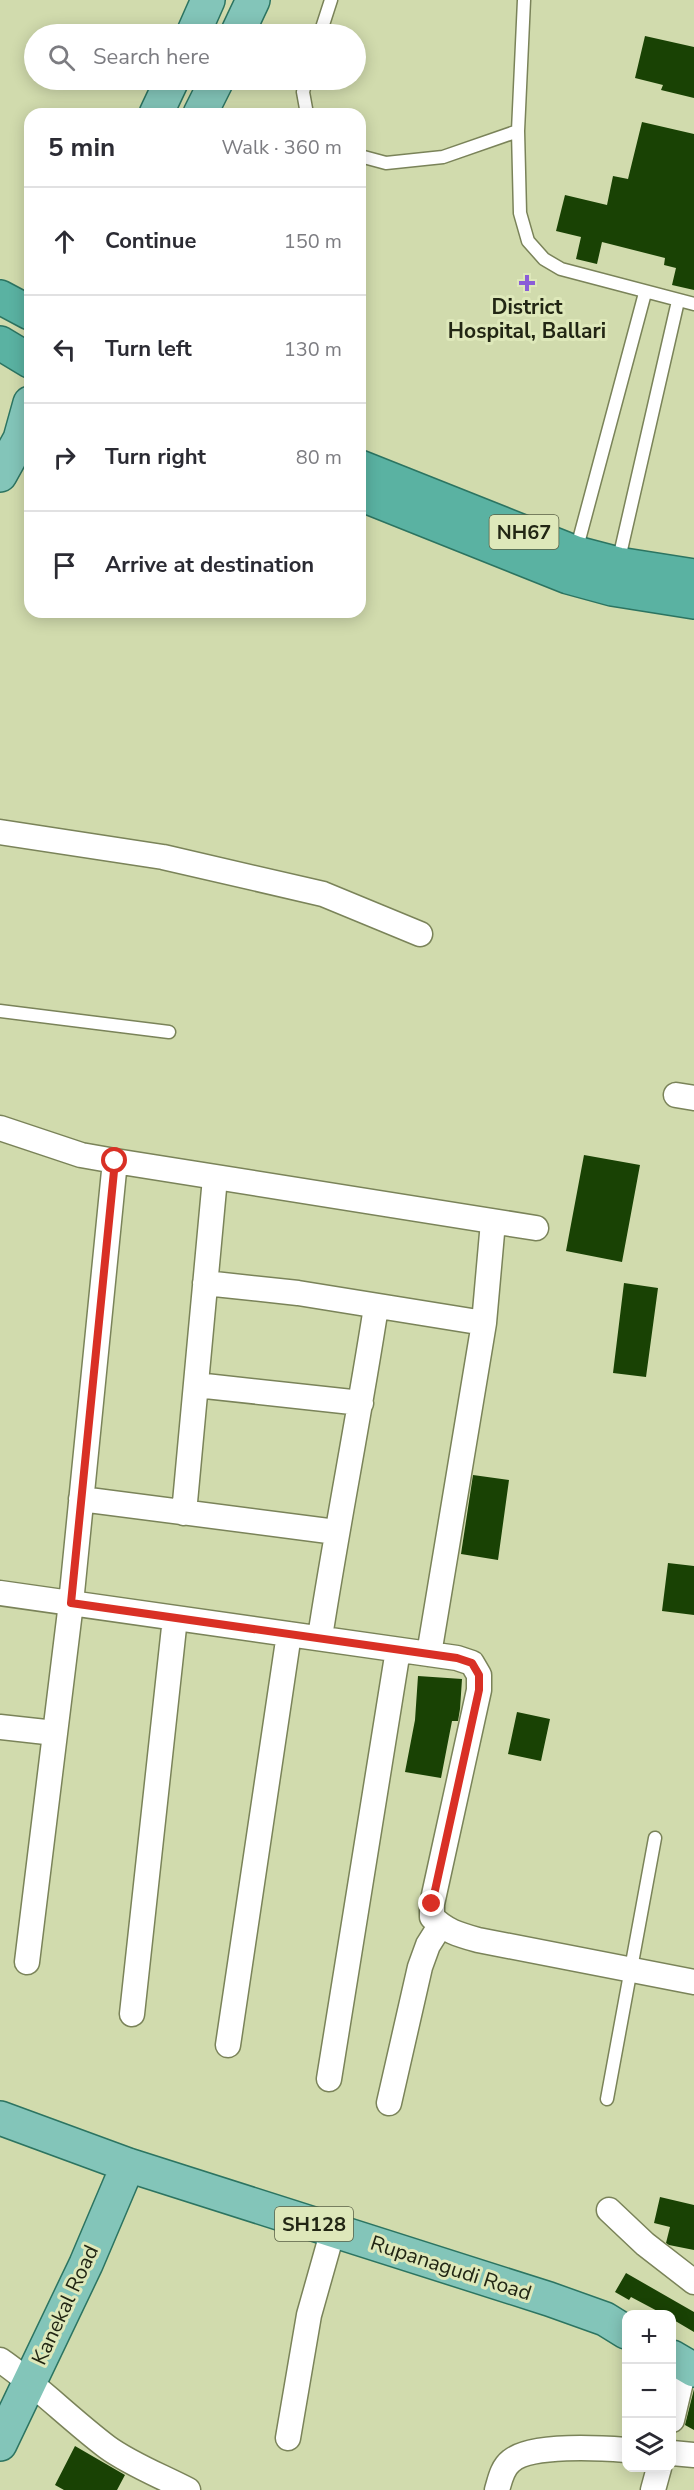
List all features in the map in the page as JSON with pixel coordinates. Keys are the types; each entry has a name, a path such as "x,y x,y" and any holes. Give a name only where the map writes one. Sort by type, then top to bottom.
{"highway":[{"path":"0,297 24,310"},
{"path":"0,343 24,357"},
{"name":"NH67","path":"366,469 576,552 618,564 694,576"},
{"name":"NH67","path":"366,496 568,577 612,589 694,602"}],"main road":[{"path":"197,24 208,0"},
{"path":"242,24 253,0"},
{"path":"159,108 167,90"},
{"path":"203,108 212,90"},
{"path":"0,475 24,436"},
{"name":"Rupanagudi Road","path":"0,2118 128,2165 549,2299 605,2319 622,2328"},
{"name":"Kanekal Road","path":"0,2444 86,2264 128,2165"}],"street":[{"path":"0,832 163,858 323,894 420,934"},
{"path":"0,1128 81,1155 536,1228"},
{"path":"27,1962 71,1603 115,1161"},
{"path":"184,1513 215,1178"},
{"path":"429,1654 484,1323 493,1222"},
{"path":"206,1283 298,1293 484,1323"},
{"path":"320,1637 336,1532 362,1403 376,1307"},
{"path":"196,1385 362,1403"},
{"path":"81,1499 336,1532"},
{"path":"0,1593 320,1637 457,1658 472,1663 479,1675 479,1690 432,1904 432,1917 440,1926 478,1940 694,1982"},
{"path":"132,2014 175,1618"},
{"path":"228,2045 289,1634"},
{"path":"329,2079 398,1650"},
{"path":"0,1727 55,1733"},
{"path":"389,2103 420,1967 428,1945 440,1926"},
{"path":"609,2210 645,2244 694,2282"},
{"path":"288,2438 309,2315 333,2230"},
{"path":"0,2360 29,2380 109,2449 188,2490"},
{"path":"672,2418 683,2364"},
{"path":"497,2490 503,2472 510,2461 536,2451 595,2448 622,2450"},
{"path":"676,2453 694,2455"},
{"path":"653,2490 658,2472"}],"lane":[{"path":"324,24 332,0"},
{"path":"524,0 518,130 520,213 528,241 544,259 561,269 694,304"},
{"path":"304,90 306,108"},
{"path":"366,158 386,163 443,157 518,130"},
{"path":"576,552 645,292"},
{"path":"618,564 678,301"},
{"path":"0,1011 169,1032"},
{"path":"607,2099 655,1838"}],"building":[{"path":"645,36 694,47 694,98 661,90 663,85 635,78"},
{"path":"642,122 694,134 694,290 672,285 676,268 664,265 665,258 602,242 597,264 576,259 581,237 556,231 565,195 607,205 613,176 628,179"},
{"path":"584,1155 640,1165 622,1262 566,1251"},
{"path":"624,1283 658,1288 646,1377 613,1373"},
{"path":"473,1475 509,1480 498,1560 461,1554"},
{"path":"668,1563 694,1566 694,1615 662,1611"},
{"path":"418,1676 462,1679 458,1721 452,1721 441,1778 405,1772 415,1720"},
{"path":"517,1712 550,1719 541,1761 508,1754"},
{"path":"660,2197 694,2205 694,2250 666,2243 670,2227 654,2223"},
{"path":"626,2273 694,2312 694,2332 676,2321 676,2310 655,2310 631,2297 629,2300 615,2292"},
{"path":"694,2389 694,2430 685,2425"},
{"path":"75,2446 125,2475 117,2490 64,2490 55,2485"}],"place":[{"name":"District Hospital, Ballari","path":"527,283"}],"route":[{"path":"115,1161 71,1603 363,1643 457,1658 472,1663 479,1675 479,1690 432,1904"}]}
